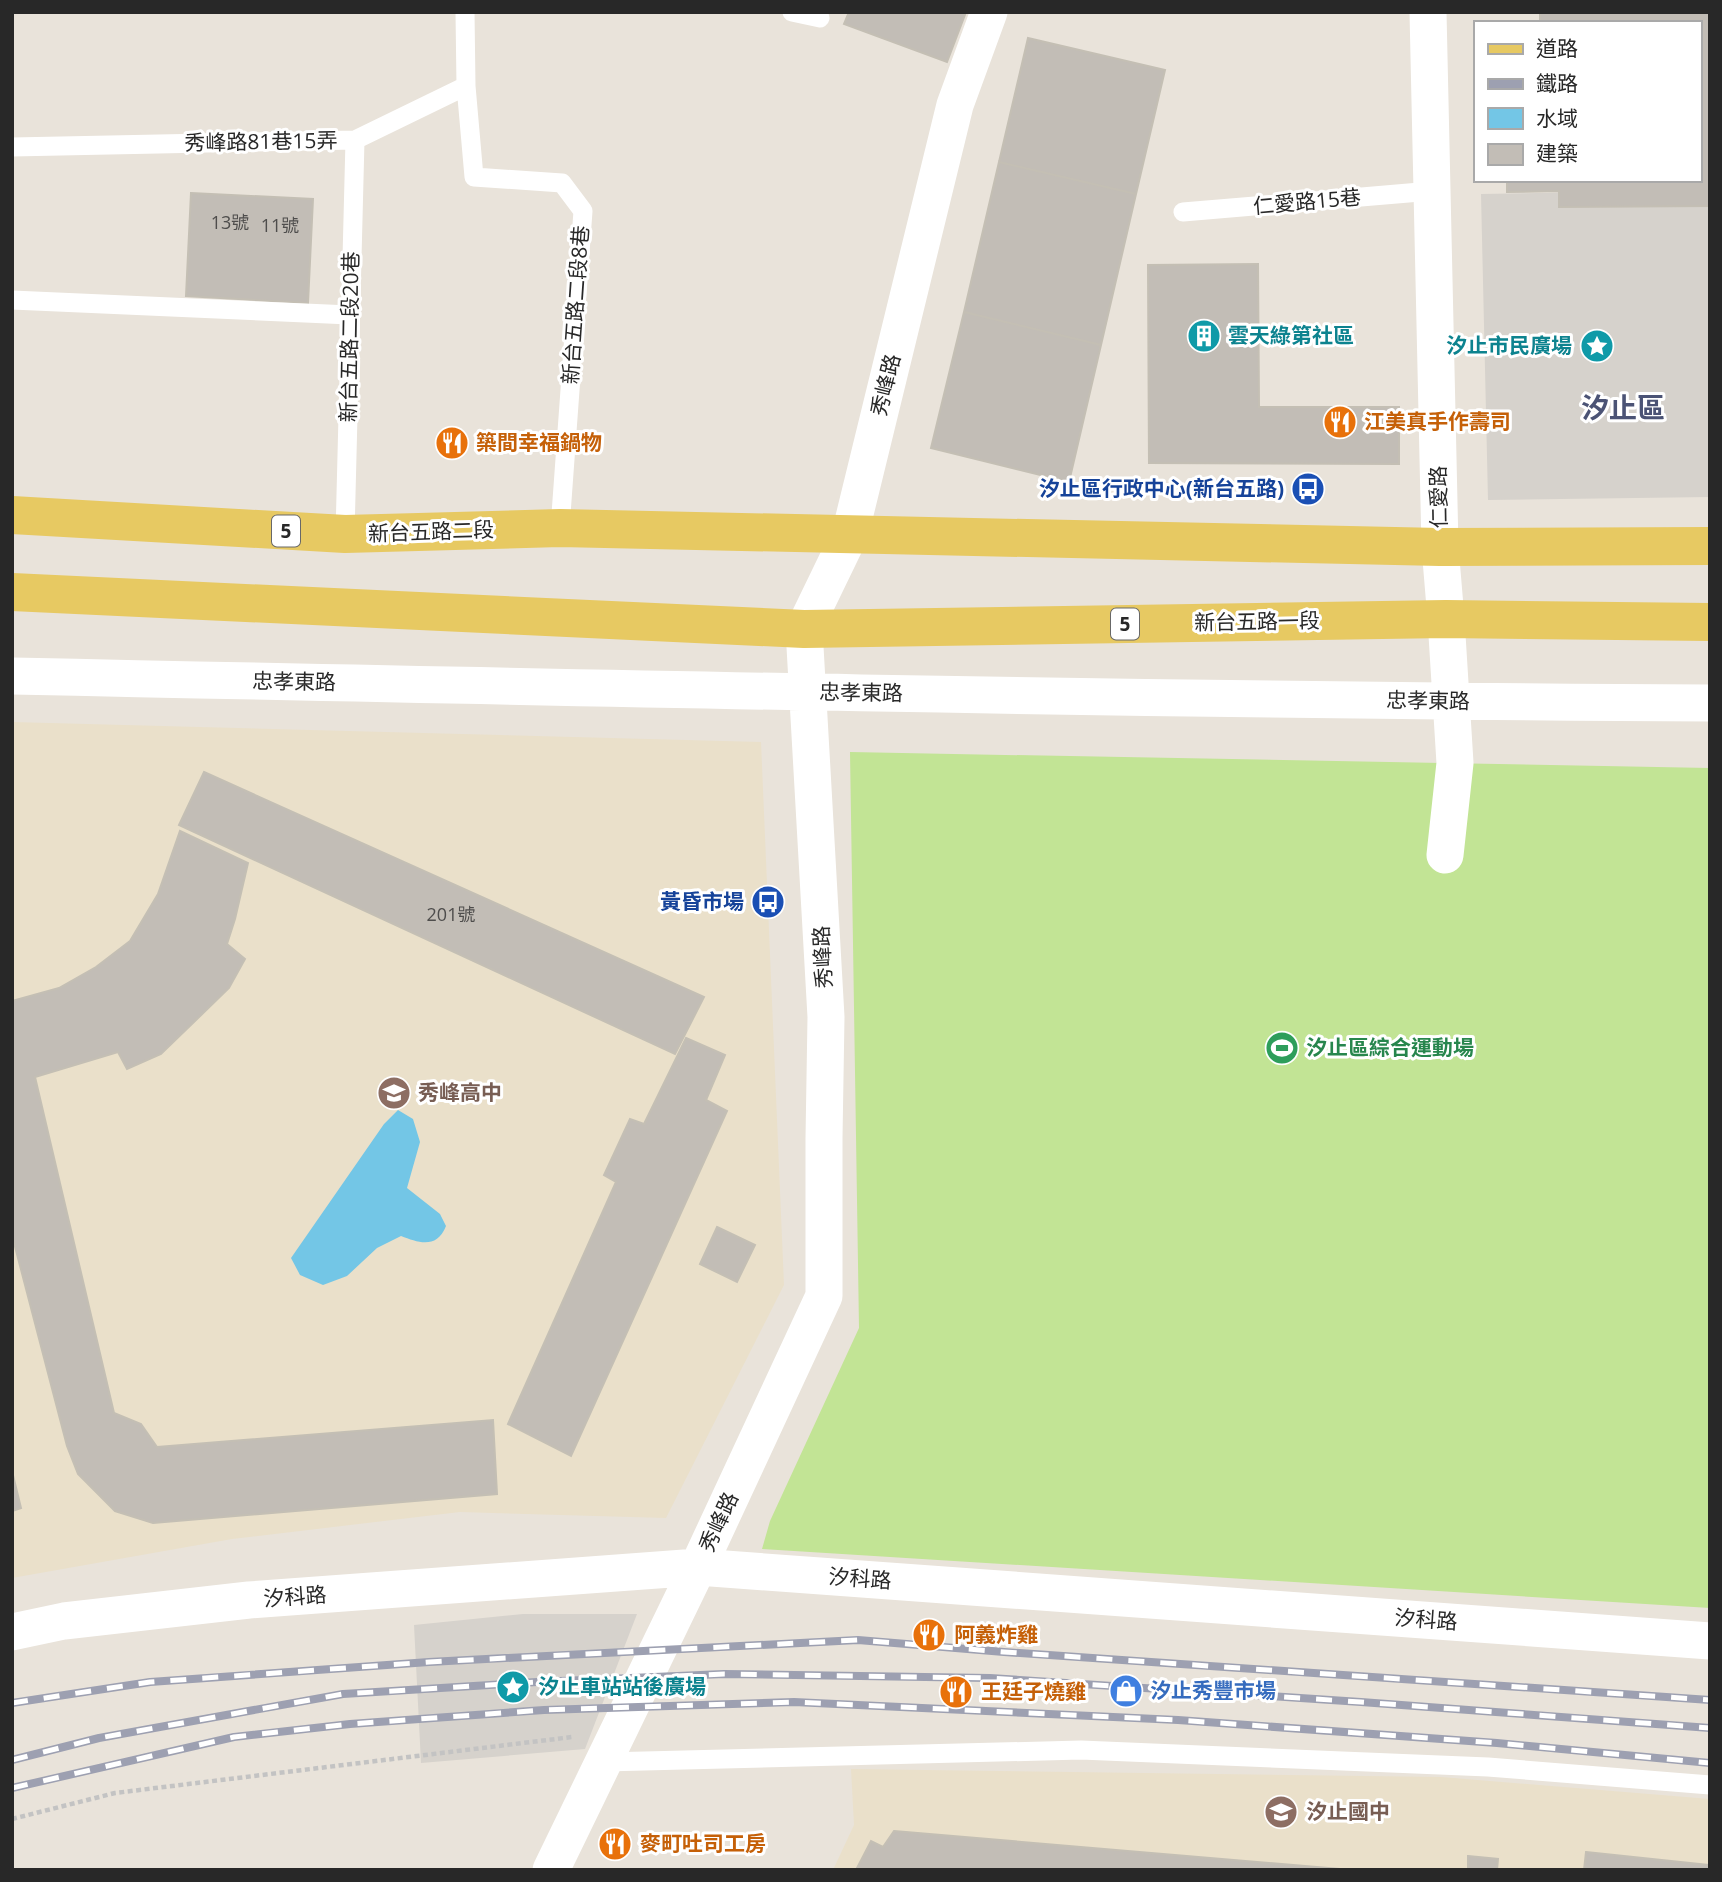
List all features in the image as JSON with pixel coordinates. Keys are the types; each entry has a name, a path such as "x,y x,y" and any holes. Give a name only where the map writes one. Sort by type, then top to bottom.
{"main road":[{"name":"新台五路二段","path":"12,515 345,534 560,528 849,534"},
{"name":"5","path":"849,534 1440,547 1710,546"},
{"name":"5","path":"12,592 804,629"},
{"name":"新台五路一段","path":"804,629 1446,619 1710,622"}],"street":[{"name":"秀峰路","path":"551,1870 698,1567 824,1296 826,1017 804,629 849,534 955,105 989,12"},
{"name":"仁愛路","path":"1428,12 1440,547 1455,763 1445,855"},
{"name":"忠孝東路","path":"12,676 808,692 1452,702 1710,703"},
{"name":"汐科路","path":"12,1632 64,1621 249,1600 698,1567 1710,1641"}],"lane":[{"path":"465,12 466,86"},
{"path":"792,12 820,18"},
{"name":"秀峰路81巷15弄","path":"12,147 355,140 466,86"},
{"name":"新台五路二段8巷","path":"466,86 474,177 562,183 583,211 560,528"},
{"name":"新台五路二段20巷","path":"345,534 355,140"},
{"name":"仁愛路15巷","path":"1183,212 1432,191"},
{"path":"12,300 351,315"},
{"path":"611,1747 1081,1750 1489,1767 1710,1785"}],"path":[{"path":"12,1819 115,1793 611,1747"}],"shaded area":[{"name":"汐止市民廣場","path":"1710,190 1710,497 1488,500 1481,194"},
{"name":"秀峰高中","path":"12,722 761,742 784,1285 666,1518 460,1512 232,1539 12,1578"},
{"name":"汐止車站站後廣場","path":"523,1614 637,1614 585,1749 421,1763 414,1625"},
{"name":"汐止國中","path":"851,1769 1441,1777 1710,1799 1710,1870 833,1870 854,1825"}],"green space":[{"name":"汐止區綜合運動場","path":"850,752 1710,768 1710,1608 762,1549 770,1521 859,1328"}],"water":[{"path":"398,1110 413,1119 420,1142 407,1188 440,1214 446,1226 442,1233 433,1241 427,1242 401,1236 377,1248 347,1276 323,1285 300,1275 291,1258 384,1124"}],"building":[{"path":"849,12 966,12 947,62 844,24"},
{"path":"1540,12 1710,12 1710,206 1559,207 1559,191 1507,192 1507,182 1701,182 1701,21 1540,21"},
{"path":"1028,38 1165,70 1136,194 999,162"},
{"path":"999,162 1136,194 1101,345 964,312"},
{"path":"191,193 313,199 308,303 186,296"},
{"name":"雲天綠第社區","path":"1258,264 1259,407 1399,407 1399,464 1149,463 1148,265"},
{"path":"964,312 1101,345 1069,482 931,448"},
{"path":"204,772 704,997 675,1054 179,825"},
{"path":"180,831 248,863 227,944 245,959 229,988 161,1054 127,1069 118,1052 35,1077 114,1413 141,1424 157,1447 493,1420 497,1494 153,1523 115,1511 78,1474 67,1446 12,1235 12,1001 59,988 96,967 130,941 158,894"},
{"path":"686,1038 725,1055 706,1100 727,1111 571,1456 508,1424 616,1182 604,1175 630,1119 644,1124"},
{"path":"717,1227 755,1245 737,1282 700,1264"},
{"path":"12,1471 21,1508 12,1511"},
{"path":"894,1831 1352,1870 856,1870 871,1841 883,1847"},
{"path":"1586,1852 1709,1865 1710,1859 1710,1870 1584,1870"},
{"path":"1468,1856 1498,1859 1497,1870 1468,1870"}],"railway":[{"path":"12,1703 150,1682 429,1662 858,1640 1710,1700"},
{"path":"12,1760 99,1738 343,1694 724,1674 990,1678 1710,1728"},
{"path":"12,1788 234,1737 350,1724 544,1710 794,1702 1178,1720 1497,1743 1710,1763"}],"place":[{"name":"雲天綠第社區","path":"1204,336"},
{"name":"汐止市民廣場","path":"1597,346"},
{"name":"江美真手作壽司","path":"1340,422"},
{"name":"築間幸福鍋物","path":"452,443"},
{"name":"汐止區行政中心(新台五路)","path":"1308,489"},
{"name":"黃昏市場","path":"768,902"},
{"name":"汐止區綜合運動場","path":"1282,1048"},
{"name":"秀峰高中","path":"394,1093"},
{"name":"阿義炸雞","path":"929,1635"},
{"name":"汐止車站站後廣場","path":"513,1687"},
{"name":"汐止秀豐市場","path":"1126,1691"},
{"name":"王廷子燒雞","path":"956,1692"},
{"name":"汐止國中","path":"1281,1812"},
{"name":"麥町吐司工房","path":"615,1844"}],"district":[{"name":"汐止區","path":"1623,408"}]}
